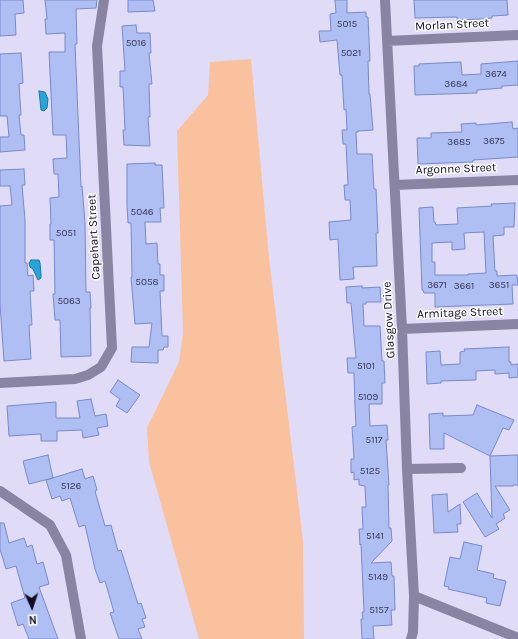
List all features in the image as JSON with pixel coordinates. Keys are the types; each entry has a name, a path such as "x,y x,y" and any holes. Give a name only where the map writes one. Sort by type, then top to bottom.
{"street":[{"name":"Capehart Street","path":"0,383 75,380 88,375 101,367 112,348 97,46 104,0"},
{"name":"Glasgow Drive","path":"385,0 414,596 412,639"},
{"name":"Morlan Street","path":"387,41 518,35"},
{"name":"Argonne Street","path":"395,185 518,180"},
{"name":"Armitage Street","path":"402,329 518,324"},
{"path":"407,469 461,468"},
{"path":"0,491 50,526 66,555 81,639"},
{"path":"414,596 518,638"}],"shaded area":[{"path":"251,59 269,258 303,541 304,639 199,639 149,462 147,428 179,362 183,333 177,131 208,95 210,62"}],"water":[{"path":"39,91 45,92 48,99 47,108 44,111 41,110"},
{"path":"31,260 39,260 41,278 38,280 33,269 30,267 29,263"}],"building":[{"path":"0,0 23,0 24,13 15,14 16,35 0,36"},
{"path":"45,0 97,0 96,8 76,9 77,44 75,44 81,187 82,186 85,223 86,292 90,292 91,308 91,356 61,357 60,320 55,320 53,294 55,294 54,240 50,240 50,198 59,197 58,174 54,174 53,159 67,158 66,135 53,135 49,52 65,52 65,33 46,34 45,19 47,19"},
{"path":"128,0 153,0 155,11 128,12"},
{"path":"335,0 347,0 347,13 366,12 366,17 368,17 370,61 368,61 369,94 373,130 356,132 357,154 372,154 374,189 376,189 378,233 376,233 377,266 353,267 354,279 340,280 338,239 330,240 329,222 351,220 350,200 345,200 344,185 348,185 346,144 343,144 342,130 347,130 346,109 344,110 342,75 340,75 337,40 320,42 319,31 331,31 330,14 336,13"},
{"path":"414,0 507,0 508,15 492,16 492,18 482,19 457,20 457,17 415,18"},
{"path":"136,25 137,33 150,33 151,53 149,53 152,84 149,84 150,117 148,117 150,146 124,145 123,130 125,130 123,87 120,87 120,71 125,71 122,26"},
{"path":"21,53 23,83 19,84 21,115 19,115 21,135 24,135 25,150 0,152 0,137 9,137 7,116 0,116 0,54"},
{"path":"518,61 518,85 477,90 477,93 415,95 414,66 419,66 419,64 461,62 462,75 481,74 481,64"},
{"path":"512,122 513,129 518,128 518,157 473,160 473,162 418,164 417,138 431,138 431,133 462,132 461,124 476,123 476,125"},
{"path":"155,163 155,165 162,165 164,208 160,208 161,222 145,222 146,244 157,243 160,275 164,275 164,291 160,291 162,336 168,336 168,347 164,347 163,350 158,350 158,363 131,362 132,347 149,347 152,323 135,324 131,277 131,223 128,223 127,205 127,164"},
{"path":"24,169 25,185 22,185 25,220 25,263 27,263 28,276 33,275 34,291 30,291 32,325 29,325 31,359 4,361 0,304 0,206 12,205 10,186 0,186 0,170"},
{"path":"515,203 514,227 504,227 504,235 493,236 495,271 497,271 497,276 517,275 518,285 512,285 513,304 435,307 435,293 424,293 422,290 419,208 433,207 434,222 436,225 458,224 457,208 492,206 491,204","holes":["484,232 486,273 468,275 435,275 435,262 432,262 432,243 452,242 452,250 465,249 464,233"]},
{"path":"362,286 362,288 380,287 381,302 366,302 366,304 363,304 364,326 380,326 385,383 382,383 382,404 369,404 370,426 387,425 388,440 386,440 389,485 389,528 391,528 392,541 371,563 391,562 392,576 394,576 395,610 391,610 392,625 373,626 374,639 362,639 361,619 363,619 362,612 364,612 359,529 363,529 362,507 366,507 365,486 359,485 359,479 354,480 354,472 351,473 351,459 354,459 352,427 356,426 354,373 348,373 347,358 356,358 351,303 347,303 346,287"},
{"path":"509,347 509,362 511,362 511,365 518,364 518,377 509,378 509,373 495,374 495,370 476,371 476,380 441,381 441,383 427,384 426,352 440,351 441,365 460,364 460,352 465,351 464,349"},
{"path":"118,380 140,395 127,413 116,406 120,399 110,392"},
{"path":"91,399 95,416 106,414 108,426 97,428 99,435 83,438 82,430 57,431 57,441 41,441 41,434 9,436 7,406 56,402 56,418 80,418 77,401"},
{"path":"477,405 514,420 509,430 503,428 490,456 444,433 444,449 430,449 429,414 443,413 443,416 473,415"},
{"path":"48,455 53,478 29,484 23,461"},
{"path":"518,455 518,485 495,486 510,510 503,514 505,518 496,524 499,529 485,537 463,502 477,493 492,518 490,456"},
{"path":"82,469 85,479 93,476 97,490 95,491 105,526 111,525 118,551 121,550 138,604 141,603 146,618 142,619 145,627 138,629 142,639 119,639 110,613 114,612 105,581 100,583 95,569 85,525 79,527 70,498 62,501 60,496 52,499 46,480"},
{"path":"447,494 448,512 460,504 461,524 457,524 458,532 434,533 432,495"},
{"path":"0,523 4,523 9,543 24,538 27,547 32,545 37,564 43,562 49,584 39,587 58,639 29,639 23,624 18,626 11,603 25,598 16,566 6,569 0,549"},
{"path":"464,542 482,546 477,570 494,574 493,578 506,581 500,606 486,603 487,598 448,589 449,587 444,586 450,557 460,559"}]}
